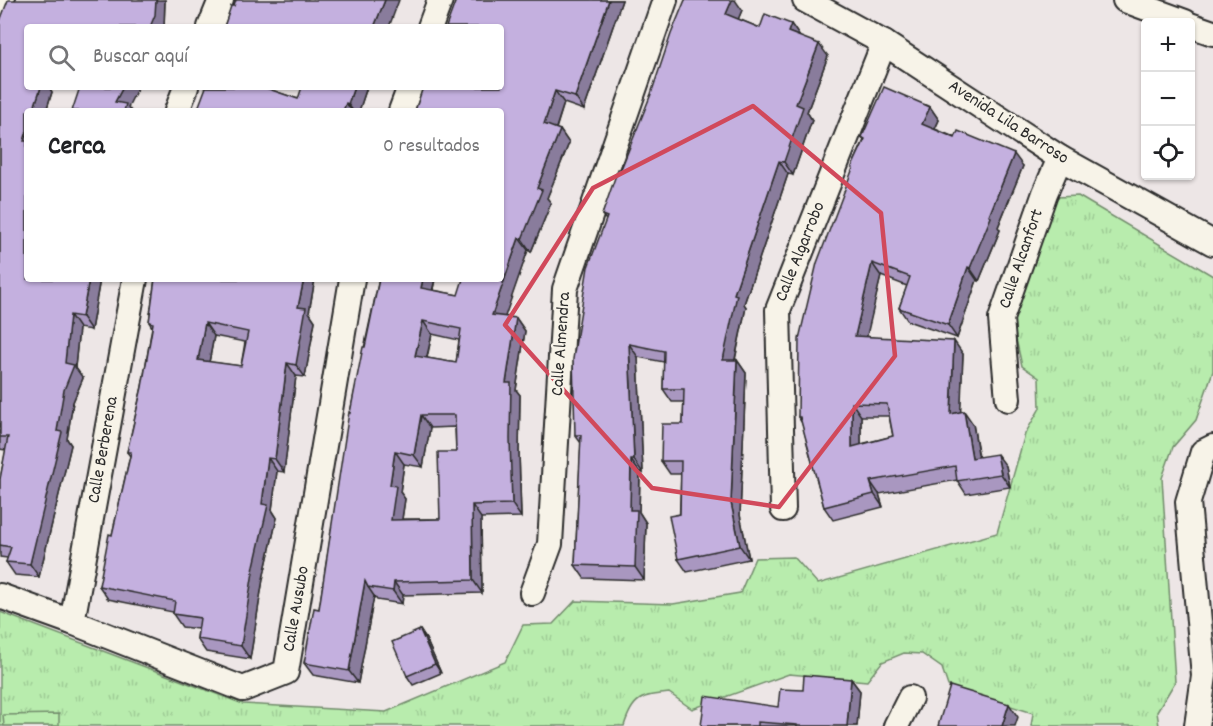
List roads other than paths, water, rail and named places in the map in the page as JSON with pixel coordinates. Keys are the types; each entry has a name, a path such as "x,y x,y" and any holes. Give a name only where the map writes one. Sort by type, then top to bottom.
{"street":[{"path":"0,6 2,0"},
{"path":"211,24 221,0"},
{"path":"431,24 440,0"},
{"name":"Calle Almendra","path":"532,593 550,544 565,289 665,0"},
{"name":"Avenida Lila Barroso","path":"806,0 884,43 1060,158 1213,243"},
{"path":"1125,0 1174,18"},
{"path":"1195,26 1213,33"},
{"name":"Calle Algarrobo","path":"783,509 778,309 884,43"},
{"path":"178,108 185,90"},
{"path":"402,108 409,90"},
{"name":"Calle Alcanfort","path":"1008,399 1000,319 1045,193 1060,158"},
{"name":"Calle Berberena","path":"72,622 134,282"},
{"name":"Calle Ausubo","path":"0,596 243,689 286,672 351,282"},
{"path":"1197,726 1204,676 1188,502 1203,452 1213,447"},
{"path":"896,726 910,698"}]}
